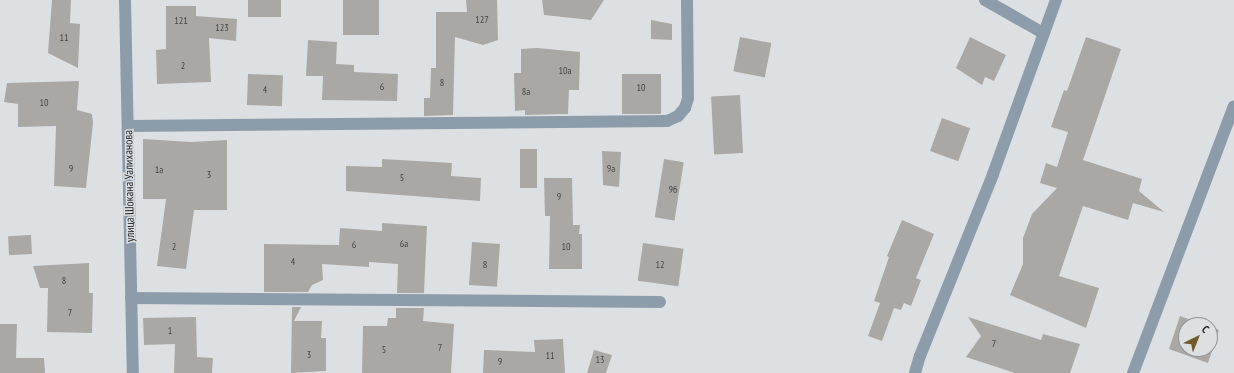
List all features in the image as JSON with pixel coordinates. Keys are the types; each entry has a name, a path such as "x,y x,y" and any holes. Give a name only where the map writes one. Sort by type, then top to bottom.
{"street":[{"name":"улица Шокана Уалиханова","path":"124,0 133,373"},
{"path":"128,126 667,121 678,116 685,108 688,98 687,0"},
{"path":"985,0 1043,33"},
{"path":"915,373 920,356 993,174 1056,0"},
{"path":"1132,373 1234,106"},
{"path":"131,298 660,302"}],"building":[{"path":"52,0 71,0 70,23 80,24 78,68 48,53"},
{"path":"248,0 281,0 281,17 248,17"},
{"path":"343,0 379,0 379,35 343,35"},
{"path":"466,0 497,0 498,40 483,45 455,37 453,115 424,116 424,98 430,98 431,68 436,68 436,12 467,12"},
{"path":"542,0 604,0 591,20 544,15"},
{"path":"166,6 196,6 196,16 237,19 236,41 209,38 211,82 157,84 156,50 166,49"},
{"path":"651,20 672,24 672,40 651,39"},
{"path":"740,37 771,43 765,77 733,71"},
{"path":"970,37 1006,55 994,81 985,77 982,85 956,68"},
{"path":"1086,37 1121,49 1083,160 1142,179 1139,191 1164,212 1133,203 1128,220 1083,206 1059,276 1099,288 1086,328 1010,295 1023,264 1023,238 1032,214 1057,188 1040,183 1046,163 1057,167 1068,132 1051,127 1064,90 1067,91"},
{"path":"308,40 337,42 336,64 354,65 354,72 398,74 397,101 322,100 323,76 306,76"},
{"path":"537,48 580,52 579,90 569,90 568,114 525,115 525,110 515,111 514,73 521,73 521,49"},
{"path":"248,74 283,75 282,106 247,105"},
{"path":"622,74 661,74 661,114 622,114"},
{"path":"79,81 77,110 92,114 93,123 86,188 54,186 56,126 18,127 18,104 4,102 7,83"},
{"path":"740,95 743,153 714,154 711,97"},
{"path":"942,118 970,128 958,161 930,151"},
{"path":"143,139 191,142 227,140 227,210 194,210 186,269 157,266 166,199 143,199"},
{"path":"520,149 537,149 537,188 520,188"},
{"path":"602,151 621,152 619,187 603,185"},
{"path":"382,159 452,163 451,176 481,178 480,201 346,191 346,166 382,167"},
{"path":"664,159 684,162 675,220 655,217"},
{"path":"544,178 572,178 573,225 580,225 579,234 582,234 582,269 549,269 550,216 545,216"},
{"path":"902,220 934,234 916,278 921,280 911,306 904,303 901,310 894,308 882,341 868,336 880,303 874,301 889,257 887,256"},
{"path":"382,223 427,226 424,293 397,293 398,264 369,262 369,267 322,264 323,280 312,285 308,292 264,292 264,244 339,245 340,228 382,231"},
{"path":"31,235 32,254 9,255 8,236"},
{"path":"472,242 500,244 497,287 469,285"},
{"path":"643,243 684,249 678,286 638,281"},
{"path":"89,263 89,293 93,293 92,333 47,332 48,288 40,288 33,266"},
{"path":"292,307 301,307 294,321 322,321 321,338 326,338 326,371 291,373"},
{"path":"396,308 424,308 423,321 454,324 451,373 362,373 363,326 387,326 388,318 396,318"},
{"path":"196,317 197,357 213,358 212,373 174,373 175,344 144,345 143,318"},
{"path":"968,317 1041,340 1043,334 1080,344 1070,373 1015,373 966,357 981,336"},
{"path":"1178,322 1178,352 1169,349"},
{"path":"0,324 17,324 16,358 44,358 45,373 0,373"},
{"path":"563,339 565,373 483,373 484,350 535,352 534,340"},
{"path":"594,350 612,355 606,373 587,373"},
{"path":"1191,357 1210,357 1208,363"}]}
